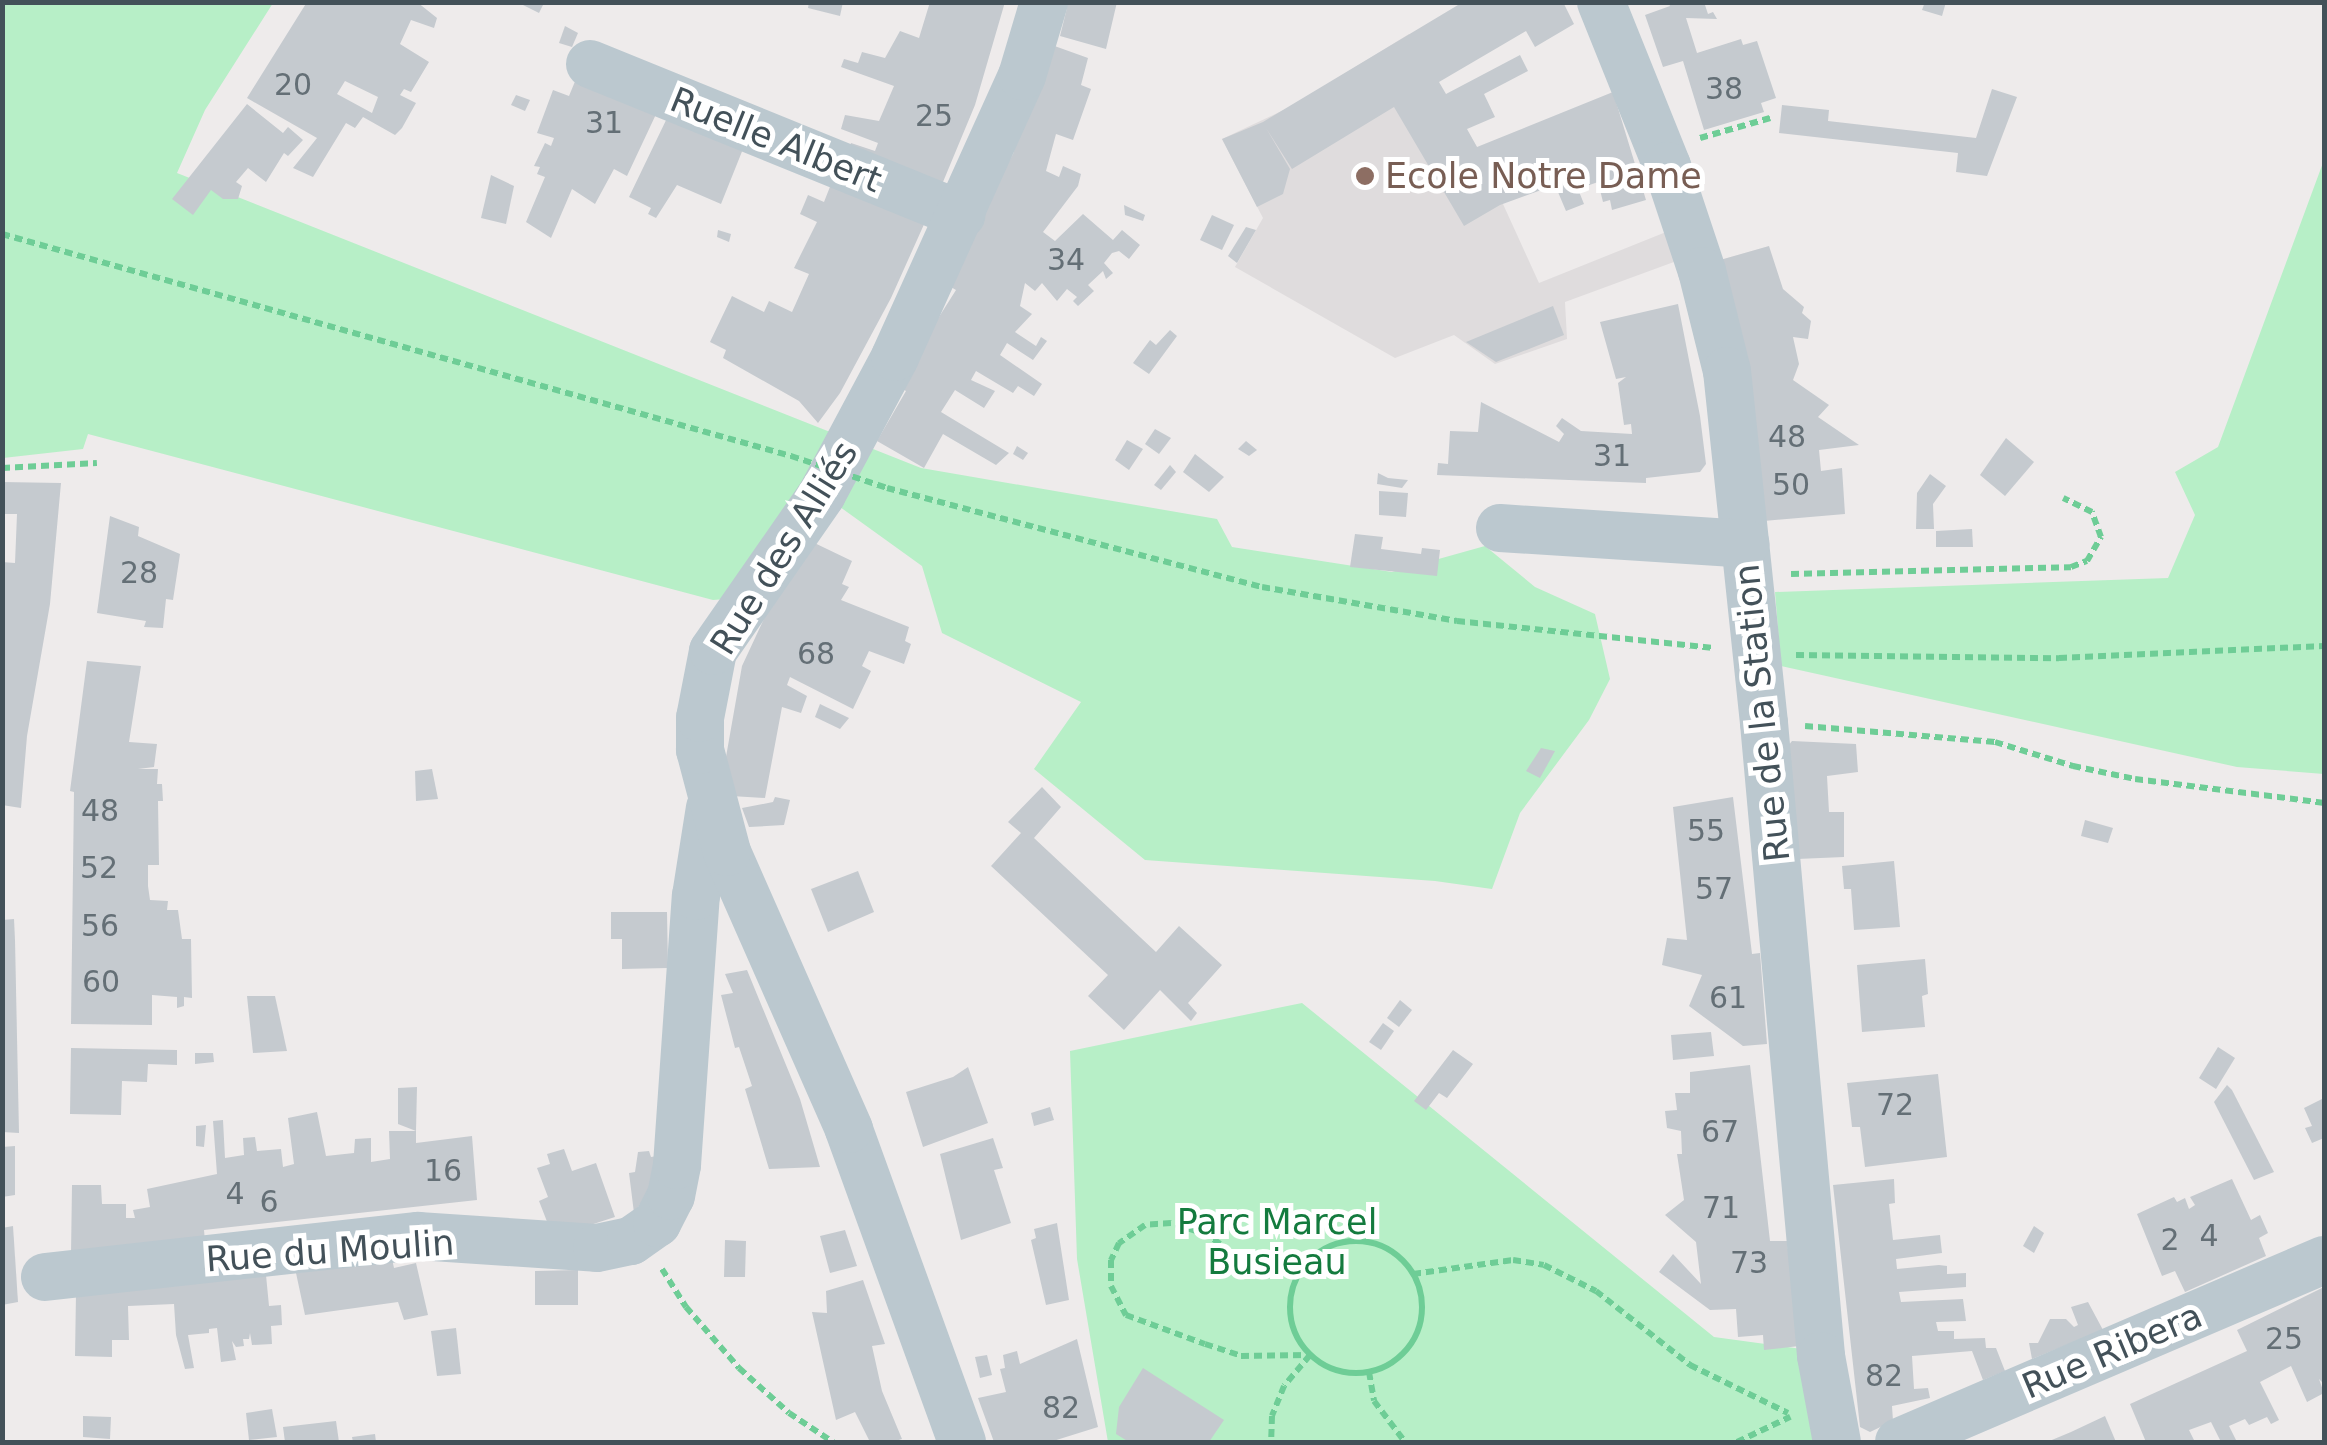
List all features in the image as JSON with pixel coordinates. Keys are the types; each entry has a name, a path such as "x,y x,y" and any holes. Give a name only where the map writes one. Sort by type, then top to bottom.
{"street":[{"name":"Rue des Alliés","path":"962,1442 854,1141 727,852 700,750 700,718 714,651 822,494 962,216 1022,76 1044,2"},
{"name":"Rue de la Station","path":"1601,2 1661,151 1702,271 1726,371 1758,653 1821,1356 1837,1442"},
{"name":"Ruelle Albert","path":"590,64 962,216"},
{"path":"1500,528 1746,559"},
{"path":"640,1234 657,1223 670,1196 676,1165 696,896 712,798"},
{"name":"Rue du Moulin","path":"45,1277 418,1236 598,1248 631,1242 640,1234"},
{"name":"Rue Ribera","path":"1900,1442 2324,1260"}],"path":[{"path":"1661,151 1770,118"},
{"path":"2,234 791,456 887,488 1262,586 1457,621 1758,653 2060,658 2324,646"},
{"path":"2,468 97,464"},
{"path":"1746,559 2071,567 2087,561 2101,538 2092,512 2064,498"},
{"path":"1764,723 1995,742 2072,766 2134,779 2324,804"},
{"path":"1220,1244 1208,1234 1171,1223 1155,1223 1129,1233 1111,1260 1111,1286 1126,1316 1241,1356 1310,1355"},
{"path":"640,1234 714,1341 788,1413 833,1442"},
{"path":"1352,1241 1382,1245 1406,1263 1423,1307 1418,1331 1399,1358 1370,1372 1331,1369 1310,1355 1294,1331 1290,1298 1301,1270 1324,1248 1352,1241"},
{"path":"1413,1274 1513,1260 1544,1265 1596,1291 1690,1365 1794,1415 1737,1442"},
{"path":"1271,1442 1272,1416 1284,1386 1310,1355"},
{"path":"1370,1372 1374,1401 1405,1442"}],"shaded area":[{"name":"Ecole Notre Dame","path":"1409,34 1477,147 1539,283 1671,230 1682,259 1565,302 1567,339 1495,364 1454,335 1395,358 1235,267 1263,218 1222,139 1290,107"}],"green space":[{"path":"2,3 273,3 205,110 177,173 921,468 1217,519 1232,547 1392,572 1485,546 1535,587 1595,614 1610,679 1589,720 1520,813 1492,889 1435,881 1145,860 1034,769 1081,702 942,633 922,566 822,494 749,597 713,600 88,434 83,449 3,458"},
{"path":"2324,160 2324,774 2237,767 1781,666 1775,592 2168,578 2195,515 2175,472 2218,447"},
{"name":"Parc Marcel Busieau","path":"1302,1003 1714,1337 1802,1349 1822,1442 1108,1442 1077,1259 1070,1051"}],"building":[{"path":"307,2 417,2 437,18 434,28 411,20 400,44 429,62 411,92 404,89 400,95 416,103 402,128 395,135 363,117 355,128 346,123 313,177 293,168 317,138 247,98","holes":["345,81 378,97 372,113 337,94"]},
{"path":"517,2 538,2 543,5 539,13"},
{"path":"809,2 843,2 840,16 808,8"},
{"path":"930,2 1005,2 975,105 938,194 846,158 851,143 875,151 878,143 841,129 845,115 879,121 894,86 841,67 844,59 858,63 862,52 885,58 900,31 919,38"},
{"path":"1054,2 1117,2 1106,49 1060,36 1067,8"},
{"path":"1463,2 1563,2 1574,24 1535,47 1526,31 1439,82 1446,94 1520,55 1528,71 1484,94 1495,117 1467,129 1477,147 1613,92 1646,200 1612,210 1610,200 1603,202 1598,182 1578,189 1584,204 1566,211 1555,185 1500,205 1464,226 1394,107 1292,169 1266,128 1290,169 1283,194 1257,207 1222,139 1263,122"},
{"path":"1668,2 1704,2 1708,14 1713,12 1717,19 1686,18 1697,53 1741,39 1743,45 1757,41 1776,98 1761,103 1764,112 1704,130 1683,61 1663,67 1645,15 1670,6"},
{"path":"1925,2 1946,2 1942,16 1922,10"},
{"path":"565,26 578,33 572,47 559,43"},
{"path":"1049,44 1088,58 1081,85 1091,89 1073,140 1056,134 1046,171 1059,177 1063,166 1081,174 1078,186 1043,232 1055,241 1083,214 1113,240 1122,230 1140,245 1129,259 1119,251 1112,253 1104,263 1113,273 1106,279 1103,271 1088,285 1094,291 1078,306 1073,301 1077,297 1067,289 1057,301 1042,283 1035,291 1025,283 1020,306 1032,314 1015,332 1036,346 1041,337 1047,341 1033,360 1007,343 1000,355 1042,384 1034,396 1018,386 1013,393 976,371 971,380 995,391 984,408 955,390 941,412 1009,453 996,465 943,434 924,468 877,441 906,391 896,385 956,290 944,283 1013,154"},
{"path":"576,79 658,110 627,176 614,169 595,204 572,189 551,238 526,222 545,177 537,174 540,167 534,166 545,143 551,146 554,138 537,133 553,90 569,96"},
{"path":"1992,89 2017,97 1987,176 1956,172 1958,153 1779,133 1782,105 1829,110 1828,121 1976,138"},
{"path":"516,95 530,100 525,111 511,105"},
{"path":"247,104 283,133 288,127 303,140 288,156 284,153 266,182 248,168 236,182 242,186 238,199 223,199 211,190 193,215 172,199"},
{"path":"669,114 745,144 721,204 677,185 656,218 648,214 651,208 629,197"},
{"path":"835,174 930,211 891,298 840,393 818,423 799,401 723,358 726,350 710,342 732,296 764,312 769,301 792,312 809,274 794,268 817,222 800,214 808,195 824,202"},
{"path":"491,175 514,186 506,224 481,218"},
{"path":"1124,205 1145,215 1143,221 1125,215"},
{"path":"1212,215 1234,225 1222,250 1200,240"},
{"path":"1246,227 1256,230 1237,263 1228,256"},
{"path":"718,230 731,234 729,242 717,237"},
{"path":"1769,246 1783,289 1804,307 1802,313 1811,321 1808,339 1793,337 1799,364 1793,380 1829,405 1818,417 1859,445 1819,450 1821,471 1842,468 1845,514 1764,521 1720,260"},
{"path":"1678,304 1700,416 1706,464 1700,472 1646,478 1646,483 1437,475 1438,463 1448,464 1450,431 1478,432 1481,402 1559,442 1564,434 1556,426 1562,418 1581,431 1632,434 1631,424 1624,425 1618,383 1626,377 1616,379 1600,322"},
{"path":"1553,306 1564,335 1496,362 1466,342"},
{"path":"1170,330 1177,336 1149,374 1133,363 1150,340 1156,345"},
{"path":"1155,429 1171,438 1159,454 1145,444"},
{"path":"2006,438 2034,462 2005,496 1980,475"},
{"path":"1127,440 1143,449 1129,470 1115,460"},
{"path":"1246,441 1257,450 1249,456 1238,449"},
{"path":"1017,446 1028,453 1023,460 1013,454"},
{"path":"1195,454 1224,477 1209,492 1183,472"},
{"path":"1170,465 1176,472 1161,490 1154,485"},
{"path":"1378,473 1408,480 1402,488 1377,484"},
{"path":"1930,474 1946,486 1933,504 1934,529 1916,529 1917,493"},
{"path":"2,482 61,483 50,604 27,736 21,808 2,805 2,562 15,563 17,514 2,514"},
{"path":"1379,491 1408,493 1406,517 1379,515"},
{"path":"110,516 139,527 138,536 180,554 173,600 166,599 163,628 144,627 146,621 97,613"},
{"path":"1972,529 1973,547 1936,547 1936,531"},
{"path":"1355,534 1383,537 1381,549 1421,554 1422,548 1440,550 1437,576 1350,567"},
{"path":"802,537 852,561 842,584 849,587 841,600 909,627 905,641 911,644 904,664 869,651 862,666 871,671 853,709 790,677 787,685 807,696 801,713 782,707 765,798 731,796 723,774 742,666"},
{"path":"87,661 141,666 129,742 157,744 154,767 138,769 158,769 157,784 162,784 163,801 158,801 159,865 148,865 148,886 150,900 168,901 167,910 178,910 182,939 191,939 192,998 184,997 184,1006 177,1008 177,997 152,995 152,1025 71,1024 74,792 70,791"},
{"path":"820,704 849,718 840,729 815,717"},
{"path":"1792,741 1856,744 1858,772 1827,776 1829,812 1844,812 1844,857 1797,859 1784,751"},
{"path":"1541,748 1555,751 1540,778 1526,771"},
{"path":"432,769 438,799 416,801 415,771"},
{"path":"1042,787 1061,807 1034,838 1156,952 1179,926 1222,965 1188,1003 1197,1013 1191,1021 1160,990 1124,1030 1088,996 1108,975 991,866 1021,833 1008,822"},
{"path":"775,797 790,800 784,825 749,827 742,808 773,802"},
{"path":"1733,797 1752,954 1760,953 1767,1044 1743,1046 1689,1006 1702,975 1662,965 1667,938 1687,940 1673,807"},
{"path":"2085,820 2113,828 2108,843 2081,836"},
{"path":"1894,861 1900,927 1854,930 1851,889 1844,889 1842,866"},
{"path":"858,871 874,912 828,932 811,889"},
{"path":"611,912 667,912 668,968 622,969 622,939 611,939"},
{"path":"14,919 19,1133 2,1132 2,920"},
{"path":"1925,959 1925,1027 1862,1032 1857,965"},
{"path":"747,970 800,1099 820,1167 769,1169 745,1089 752,1086 739,1047 735,1048 721,995 733,993 725,974"},
{"path":"247,996 275,996 287,1051 253,1053"},
{"path":"1400,1000 1412,1010 1399,1027 1387,1018"},
{"path":"1383,1023 1394,1031 1381,1050 1369,1042"},
{"path":"1711,1032 1714,1056 1673,1060 1671,1035"},
{"path":"2218,1047 2235,1058 2216,1089 2199,1078"},
{"path":"71,1048 177,1050 177,1065 148,1064 147,1082 122,1081 121,1115 70,1114"},
{"path":"1453,1050 1473,1064 1447,1098 1439,1093 1426,1110 1414,1101"},
{"path":"195,1053 213,1053 214,1062 195,1064"},
{"path":"1750,1065 1770,1241 1787,1241 1799,1346 1764,1350 1763,1335 1738,1337 1736,1309 1710,1310 1659,1272 1673,1254 1701,1284 1696,1242 1665,1215 1684,1200 1677,1154 1682,1154 1681,1131 1667,1128 1665,1111 1677,1110 1675,1093 1690,1093 1690,1072"},
{"path":"968,1067 988,1123 923,1147 906,1092 953,1077"},
{"path":"1938,1074 1947,1157 1865,1167 1860,1127 1852,1127 1847,1083"},
{"path":"2227,1085 2274,1172 2254,1180 2214,1102"},
{"path":"417,1087 416,1131 398,1124 398,1088"},
{"path":"2324,1098 2324,1138 2312,1143 2305,1128 2312,1126 2304,1108"},
{"path":"1050,1107 1054,1120 1034,1126 1031,1113"},
{"path":"317,1112 326,1156 354,1153 355,1139 371,1138 371,1162 390,1159 389,1131 416,1131 416,1143 472,1136 477,1200 204,1230 205,1241 71,1254 72,1185 101,1185 102,1204 126,1204 126,1218 135,1218 133,1210 150,1207 147,1189 217,1174 213,1121 223,1120 225,1158 244,1155 243,1138 255,1137 257,1151 281,1149 283,1167 294,1164 288,1118"},
{"path":"206,1125 204,1147 196,1146 196,1126"},
{"path":"993,1138 1003,1168 994,1170 1011,1223 961,1240 940,1154"},
{"path":"15,1146 15,1195 2,1197 2,1147"},
{"path":"564,1149 572,1171 596,1163 615,1217 553,1237 539,1201 548,1197 537,1168 550,1164 547,1154"},
{"path":"649,1151 651,1157 663,1155 663,1171 634,1213 629,1173 635,1172 638,1152"},
{"path":"1894,1179 1895,1203 1889,1204 1893,1240 1940,1235 1942,1253 1896,1259 1897,1269 1939,1265 1947,1266 1947,1274 1966,1273 1966,1287 1899,1292 1901,1302 1963,1299 1966,1321 1936,1322 1938,1331 1954,1331 1954,1339 1985,1338 1986,1348 1996,1348 2005,1371 1983,1380 1972,1351 1912,1356 1914,1389 1928,1388 1930,1398 1892,1406 1893,1421 1870,1432 1860,1427 1833,1185"},
{"path":"2232,1179 2251,1220 2260,1215 2268,1233 2259,1238 2266,1256 2185,1292 2175,1271 2162,1276 2137,1214 2174,1197 2177,1202 2185,1198 2189,1209 2195,1205 2190,1197"},
{"path":"1057,1223 1069,1300 1046,1305 1031,1240 1036,1238 1034,1229"},
{"path":"13,1226 18,1302 2,1305 2,1228"},
{"path":"2034,1226 2044,1233 2034,1253 2023,1246"},
{"path":"845,1230 857,1266 830,1273 820,1236"},
{"path":"725,1240 746,1241 745,1277 724,1277"},
{"path":"392,1259 394,1268 416,1263 428,1315 404,1320 398,1302 305,1315 296,1273"},
{"path":"578,1270 578,1305 535,1305 535,1271"},
{"path":"266,1275 269,1306 281,1305 282,1325 271,1326 272,1344 252,1345 250,1333 249,1339 243,1339 244,1346 236,1347 232,1341 236,1360 221,1362 217,1328 209,1329 209,1333 188,1335 194,1368 185,1369 176,1335 174,1304 128,1306 129,1340 112,1340 112,1357 75,1356 76,1293"},
{"path":"863,1280 885,1344 872,1346 882,1391 902,1439 892,1442 870,1442 855,1412 836,1420 812,1312 827,1313 826,1291"},
{"path":"2324,1287 2324,1384 2319,1379 2324,1393 2307,1402 2291,1366 2260,1382 2279,1420 2271,1424 2267,1417 2249,1425 2245,1419 2229,1426 2237,1442 2221,1442 2211,1422 2189,1430 2195,1442 2146,1442 2130,1404 2247,1351 2237,1330"},
{"path":"2088,1302 2103,1330 2032,1359 2029,1343 2038,1343 2050,1319 2066,1319 2074,1327 2078,1325 2071,1307"},
{"path":"456,1328 461,1374 437,1376 431,1331"},
{"path":"1077,1339 1098,1427 1050,1442 994,1442 978,1398 1006,1392 1000,1369 1005,1368 1003,1355 1017,1351 1020,1364"},
{"path":"987,1355 992,1375 980,1378 975,1357"},
{"path":"1143,1368 1224,1420 1209,1442 1129,1442 1116,1434 1119,1407"},
{"path":"272,1409 277,1437 249,1440 246,1413"},
{"path":"83,1416 111,1417 110,1439 83,1437"},
{"path":"2105,1416 2116,1442 2047,1442 2071,1432"},
{"path":"336,1421 339,1442 285,1442 283,1427"},
{"path":"375,1434 376,1442 353,1442 352,1437"}],"place":[{"name":"Ecole Notre Dame","path":"1365,176"}]}
